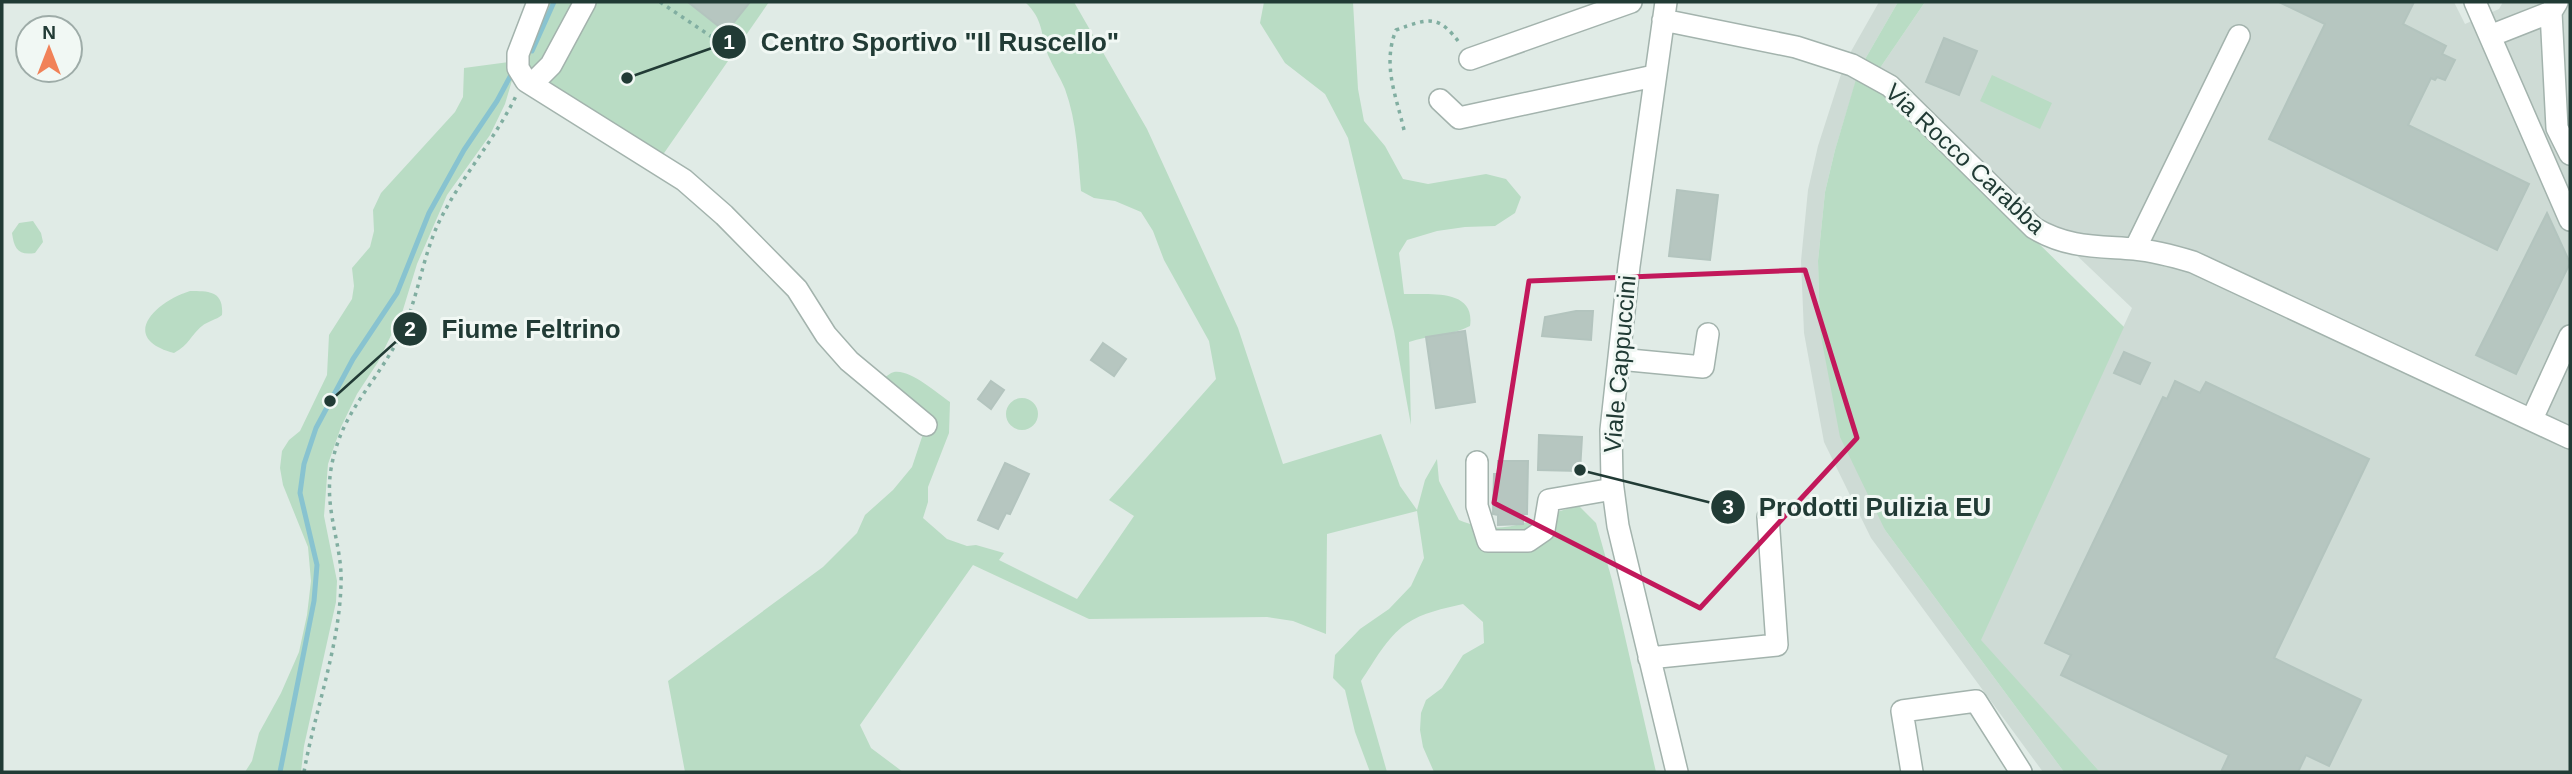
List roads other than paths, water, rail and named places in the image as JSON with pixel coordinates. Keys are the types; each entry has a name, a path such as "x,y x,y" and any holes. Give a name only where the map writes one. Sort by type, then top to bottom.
{"street":[{"path":"538,2 518,54 518,68 528,81 684,180 724,215 797,289 826,335 849,361 926,425"},
{"path":"528,81 551,65 585,2"},
{"path":"1470,59 1631,2"},
{"path":"2475,2 2570,220"},
{"path":"2490,36 2554,7 2557,128 2570,154"},
{"name":"Viale Cappuccini","path":"1664,11 1611,430 1613,489 1618,526 1677,772"},
{"name":"Via Rocco Carabba","path":"1664,11 1852,65 1889,86 2034,228 2052,239 2076,245 2162,253 2193,262 2570,438"},
{"path":"2135,249 2239,36"},
{"path":"1440,100 1459,118 1654,76"},
{"path":"1619,359 1703,367 1708,334"},
{"path":"2532,419 2570,336"},
{"path":"1477,462 1477,506 1488,541 1528,541 1544,530 1549,500 1613,489"},
{"path":"1648,659 1777,645 1768,517"},
{"path":"1913,772 1902,711 1976,701 2021,772"}],"waterway":[{"path":"532,51 554,2"},
{"path":"280,772 314,601 317,565 300,493 304,464 316,428 353,359 397,293 429,213 511,75"}],"place":[{"name":"Centro Sportivo \"Il Ruscello\"","path":"627,78"},
{"name":"Fiume Feltrino","path":"330,401"},
{"name":"Prodotti Pulizia EU","path":"1580,470"}]}
